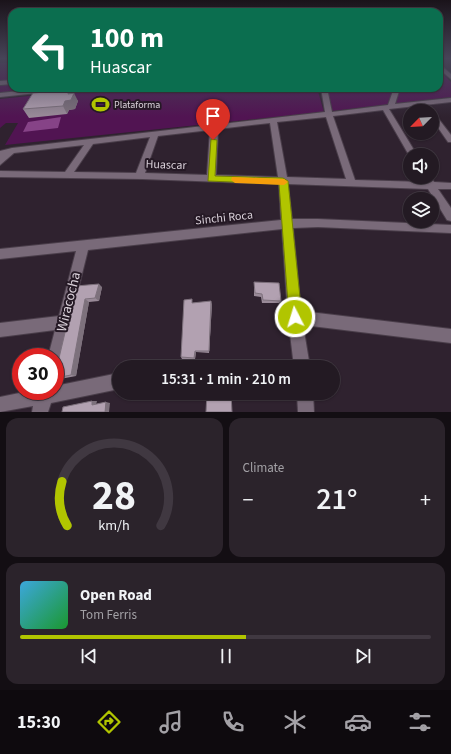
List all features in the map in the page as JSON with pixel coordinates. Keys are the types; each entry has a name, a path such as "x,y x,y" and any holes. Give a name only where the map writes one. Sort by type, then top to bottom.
{"street":[{"path":"0,95 28,92"},
{"path":"325,92 329,114 351,182"},
{"path":"388,107 395,92"},
{"path":"0,154 12,151 451,100"},
{"path":"388,107 409,148"},
{"path":"273,121 283,181 295,317 301,360"},
{"path":"439,124 451,140"},
{"path":"211,179 214,127"},
{"path":"139,176 155,134"},
{"path":"67,175 90,142"},
{"path":"0,162 12,151"},
{"name":"Huascar","path":"0,174 139,176 283,181 403,181"},
{"name":"Huascar","path":"439,183 451,186"},
{"path":"431,184 451,217"},
{"name":"Sinchi Roca","path":"0,254 318,222 451,229"},
{"name":"Wiracocha","path":"57,348 83,246"},
{"path":"295,317 451,336"},
{"path":"0,330 64,322"},
{"path":"64,390 112,383"},
{"path":"0,405 19,400"},
{"path":"40,412 44,400"},
{"path":"305,400 306,412"}],"shaded area":[{"path":"0,78 8,78 8,92 40,92 0,96"},
{"path":"443,78 447,78 451,82 451,97 332,111 326,92 443,92"},
{"path":"68,92 318,92 324,112 5,145 18,123 6,123 0,128 0,99"},
{"path":"61,117 58,128 23,132 28,122"}],"building":[{"path":"33,93 74,93 71,100 65,101 63,106 23,109"},
{"path":"254,282 279,283 281,301 263,300 262,294 255,293"},
{"path":"99,284 95,298 85,299 71,375 64,376 64,348 61,348 76,286"},
{"path":"192,299 192,303 211,301 209,351 195,351 194,358 181,357 184,300"},
{"path":"207,400 231,400 232,412 206,412"},
{"path":"92,401 92,405 106,402 105,412 62,412 63,407"}],"slow traffic":[{"path":"235,180 284,182"}],"place":[{"name":"Plataforma","path":"101,105"}],"route":[{"path":"213,140 211,179 283,181 295,317"}]}
